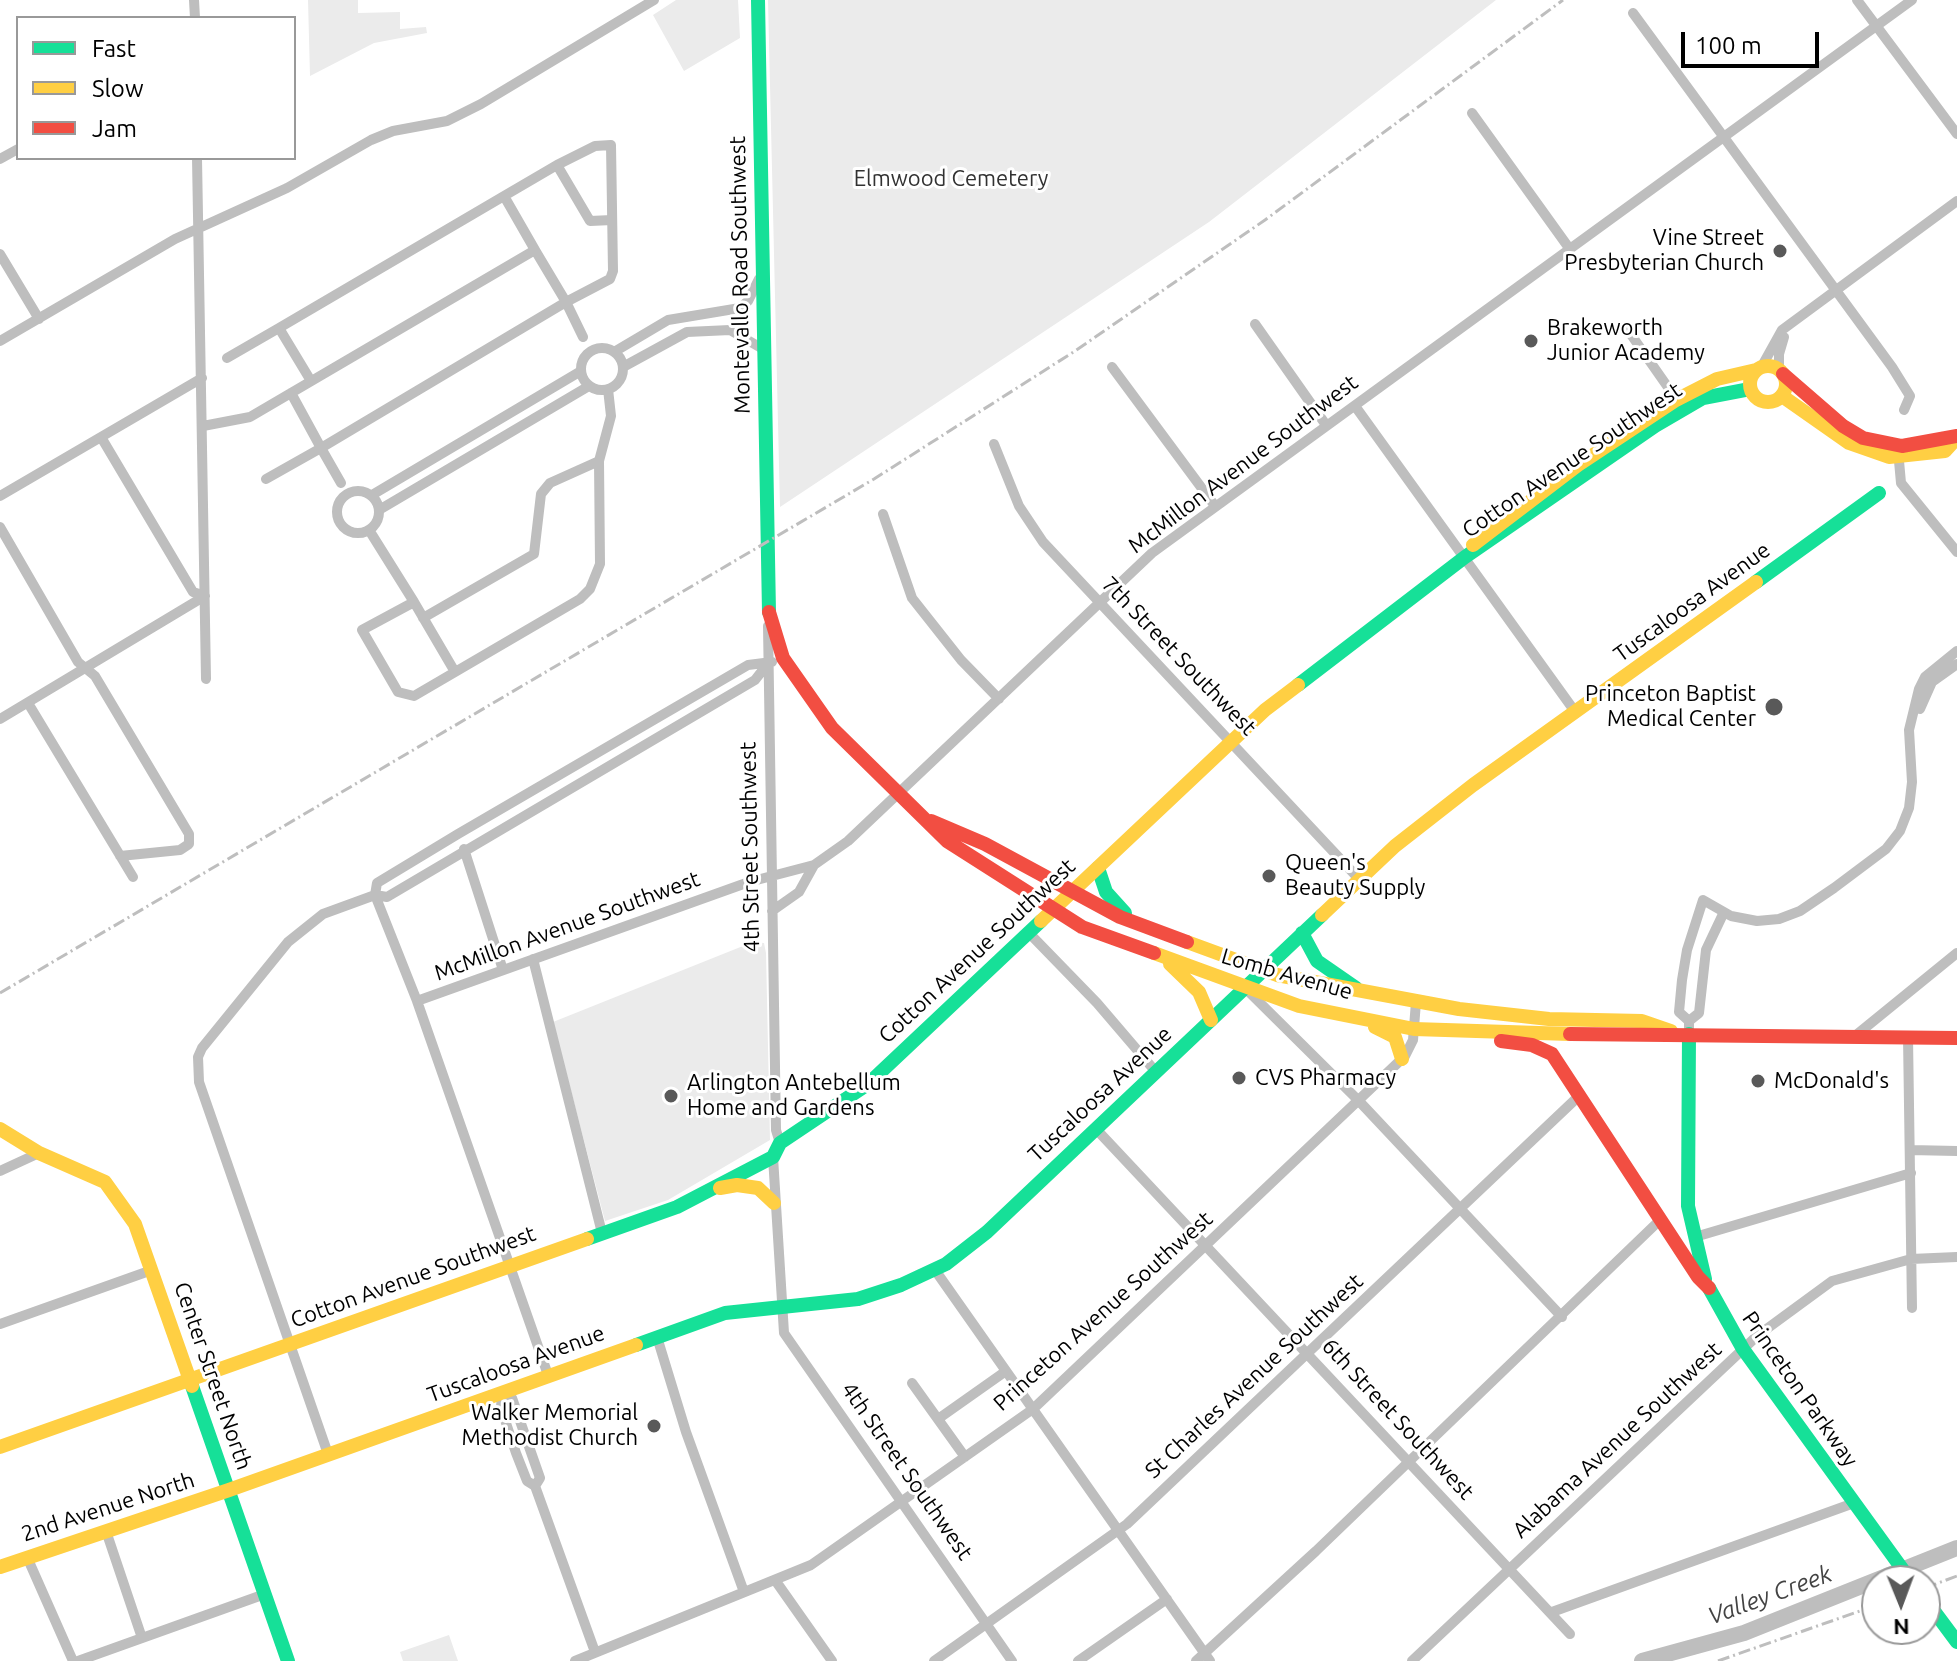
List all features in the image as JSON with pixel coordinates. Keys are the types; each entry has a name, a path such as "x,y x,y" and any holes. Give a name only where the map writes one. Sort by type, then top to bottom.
{"street":[{"path":"0,341 199,227 287,188 371,140 393,131 447,121 654,0"},
{"name":"Montevallo Road Southwest","path":"758,0 766,601"},
{"path":"1857,0 1957,134"},
{"name":"McMillon Avenue Southwest","path":"417,1001 771,877 814,865 848,841 1152,553 1912,0"},
{"path":"1633,13 1910,396 1904,410"},
{"path":"1472,113 1569,248"},
{"path":"227,358 557,165 595,146 611,145 613,271 610,279 266,479"},
{"path":"197,160 206,679"},
{"path":"557,165 590,221 612,220"},
{"path":"341,483 353,491 372,495 581,371 586,354 583,337 504,196"},
{"path":"1782,396 1765,402 1754,397 1750,380 1787,327 1957,201"},
{"path":"203,426 250,417 535,250"},
{"path":"0,254 39,319"},
{"path":"583,337 598,348 614,352 668,320 740,308 748,301 762,274"},
{"path":"1255,324 1326,425"},
{"path":"1625,326 1679,404"},
{"path":"1782,396 1786,385 1779,349 1787,327"},
{"path":"279,328 311,381"},
{"path":"379,510 589,386 608,389 619,380 623,367 687,332 730,330 763,349"},
{"path":"586,354 598,348"},
{"path":"614,352 623,367"},
{"path":"1112,367 1215,506"},
{"path":"1759,368 1781,371 1843,426 1863,438 1898,451"},
{"name":"Cotton Avenue Southwest","path":"0,1447 677,1207 773,1157 780,1143 868,1084 1265,710 1465,557 1472,545 1578,465 1717,379 1759,368"},
{"path":"581,371 589,386"},
{"path":"0,496 202,378"},
{"path":"414,602 362,630 398,692 405,696 414,696 580,599 590,589 600,564 599,461 611,416 608,389"},
{"name":"Cotton Avenue Southwest","path":"1679,404 1750,389"},
{"path":"291,393 341,483 342,498 337,515 343,527 355,533 369,530 378,520 379,510 372,495"},
{"path":"1782,396 1849,443 1898,451 1945,451 1957,437"},
{"path":"1355,406 1576,713"},
{"path":"101,437 193,592 205,596"},
{"name":"7th Street Southwest","path":"994,444 1026,520 1098,602 1359,879"},
{"path":"1898,451 1901,483 1957,552"},
{"path":"423,618 534,554 541,494 550,483 599,461"},
{"path":"342,498 353,491"},
{"name":"Tuscaloosa Avenue","path":"229,1490 725,1313 858,1299 935,1270 985,1234 1359,879 1450,803 1879,493"},
{"path":"883,514 912,598 961,660 999,699"},
{"path":"0,527 78,662 87,668 115,707 191,840 180,850 120,856"},
{"path":"369,530 455,672"},
{"path":"0,719 205,596"},
{"name":"Lomb Avenue","path":"766,601 776,660 861,760 969,858 1082,927 1164,959 1245,988 1345,1015 1414,1029 1685,1029 1957,1038"},
{"path":"1911,741 1904,727 1907,700 1912,690 1919,689 1925,677 1957,651"},
{"path":"1706,1283 1688,1206 1685,1029 1679,1012 1686,958 1703,900 1724,912 1757,921 1779,919 1800,911 1886,849 1900,831 1909,808 1911,741 1926,692 1957,658"},
{"path":"548,1375 417,1001 375,895 377,883 748,665 776,660"},
{"path":"328,1454 199,1082 198,1057 202,1048 288,942 323,914 375,895 387,897 755,680 776,660"},
{"name":"4th Street Southwest","path":"776,660 771,877 776,1130 780,1143"},
{"path":"1944,671 1957,664"},
{"path":"28,703 133,877"},
{"path":"632,733 641,746"},
{"path":"501,808 511,822"},
{"name":"Lomb Avenue","path":"927,819 985,844 1138,924 1263,971 1416,1002 1549,1019 1642,1021 1685,1029"},
{"path":"464,849 503,970"},
{"path":"772,911 799,892 814,865"},
{"path":"1098,868 1101,882 1113,902 1138,924"},
{"path":"1685,1029 1699,1013 1704,963 1724,912"},
{"path":"1029,933 1156,1072"},
{"path":"1302,933 1317,961 1364,992"},
{"path":"1855,1036 1957,953"},
{"path":"1686,958 1704,963"},
{"path":"533,959 602,1233"},
{"path":"1164,959 1199,992 1211,1020"},
{"path":"1245,988 1358,1100 1562,1317"},
{"name":"Princeton Avenue Southwest","path":"575,1661 811,1565 1033,1409 1402,1059 1413,1040 1416,1002"},
{"path":"1345,1015 1395,1037 1402,1059"},
{"path":"935,1270 1167,1599 1203,1659 1661,1219 1552,1054 1532,1045 1454,1031"},
{"path":"1908,1037 1912,1308"},
{"name":"St Charles Avenue Southwest","path":"934,1661 1119,1531 1580,1095"},
{"name":"Center Street North","path":"0,1129 39,1153 105,1182 135,1224 288,1661"},
{"name":"6th Street Southwest","path":"1096,1129 1570,1634"},
{"path":"1910,1150 1957,1151"},
{"path":"0,1171 39,1153"},
{"name":"4th Street Southwest","path":"773,1157 784,1333 1012,1661"},
{"path":"1695,1237 1911,1173"},
{"path":"708,1191 749,1186 760,1190 774,1203"},
{"name":"Princeton Parkway","path":"1661,1219 1698,1277 1706,1283 1743,1349 1900,1565"},
{"name":"Alabama Avenue Southwest","path":"1412,1661 1743,1349 1832,1281 1911,1259 1957,1257"},
{"path":"0,1324 152,1270"},
{"path":"657,1337 686,1432 744,1592"},
{"path":"938,1419 1006,1371"},
{"path":"912,1383 965,1457"},
{"path":"502,1393 512,1398 540,1478 535,1486 595,1652"},
{"name":"2nd Avenue North","path":"0,1567 229,1490"},
{"path":"1552,1612 1854,1503"},
{"path":"106,1531 142,1638"},
{"path":"27,1557 75,1661 265,1594"},
{"path":"775,1580 832,1661"},
{"path":"1078,1661 1167,1599"},
{"path":"1941,1620 1957,1642"}],"green space":[{"path":"308,0 358,0 358,13 400,12 400,29 426,27 427,33 374,43 310,76"},
{"path":"676,0 738,0 740,38 684,71 653,15"},
{"name":"Elmwood Cemetery","path":"768,0 1496,0 1209,222 780,507"},
{"name":"Arlington Antebellum Home and Gardens","path":"753,942 764,943 766,953 770,1140 668,1200 605,1221 553,1022"},
{"path":"449,1635 458,1661 403,1661 400,1652"}],"waterway":[{"name":"Valley Creek","path":"1642,1661 1744,1633 1957,1548"}],"railway":[{"path":"0,993 874,479 1075,351 1265,220 1563,0"},
{"path":"1941,1582 1957,1576"},
{"path":"1718,1661 1861,1611"}],"traffic: fast":[{"path":"758,0 769,612"},
{"path":"1298,685 1465,557 1655,426 1703,398 1750,389"},
{"path":"1756,582 1879,493"},
{"path":"1098,868 1106,892 1125,913"},
{"path":"636,1345 725,1313 858,1299 901,1285 946,1264 987,1232 1322,915"},
{"path":"587,1239 677,1207 773,1157 780,1143 868,1084 1041,921"},
{"path":"1302,933 1317,961 1356,988"},
{"path":"1689,1034 1688,1206 1705,1279"},
{"path":"1709,1288 1743,1349 1899,1565"},
{"path":"192,1386 288,1661"},
{"path":"1941,1620 1957,1642"}],"traffic: slow":[{"path":"1768,366 1781,371 1786,384 1781,397 1768,402 1755,397 1750,384 1755,371 1768,366"},
{"path":"1473,545 1578,465 1676,400 1717,379 1756,370"},
{"path":"1782,396 1849,443 1889,457 1945,451 1957,438"},
{"path":"1322,915 1395,846 1473,785 1756,582"},
{"path":"1041,921 1265,710 1298,685"},
{"path":"1187,942 1277,975 1459,1009 1549,1019 1642,1021 1671,1031"},
{"path":"1154,953 1299,1006 1414,1029 1570,1034"},
{"path":"1170,964 1199,992 1211,1020"},
{"path":"1375,1027 1395,1037 1402,1059"},
{"path":"0,1129 39,1153 105,1182 135,1224 192,1386"},
{"path":"720,1188 737,1185 758,1188 774,1203"},
{"path":"0,1447 587,1239"},
{"path":"0,1567 229,1490 636,1345"}],"traffic: jam":[{"path":"1783,374 1843,426 1863,438 1902,446 1957,436"},
{"path":"769,612 783,658 832,728 947,841 1082,927 1154,953"},
{"path":"931,821 985,844 1120,917 1187,942"},
{"path":"1570,1034 1957,1038"},
{"path":"1501,1041 1532,1045 1552,1054 1698,1277 1709,1288"}],"place":[{"name":"Vine Street Presbyterian Church","path":"1780,251"},
{"name":"Brakeworth Junior Academy","path":"1531,341"},
{"name":"Princeton Baptist Medical Center","path":"1774,707"},
{"name":"Queen's Beauty Supply","path":"1269,876"},
{"name":"CVS Pharmacy","path":"1239,1078"},
{"name":"McDonald's","path":"1758,1081"},
{"name":"Arlington Antebellum Home and Gardens","path":"671,1096"},
{"name":"Walker Memorial Methodist Church","path":"654,1426"}]}
